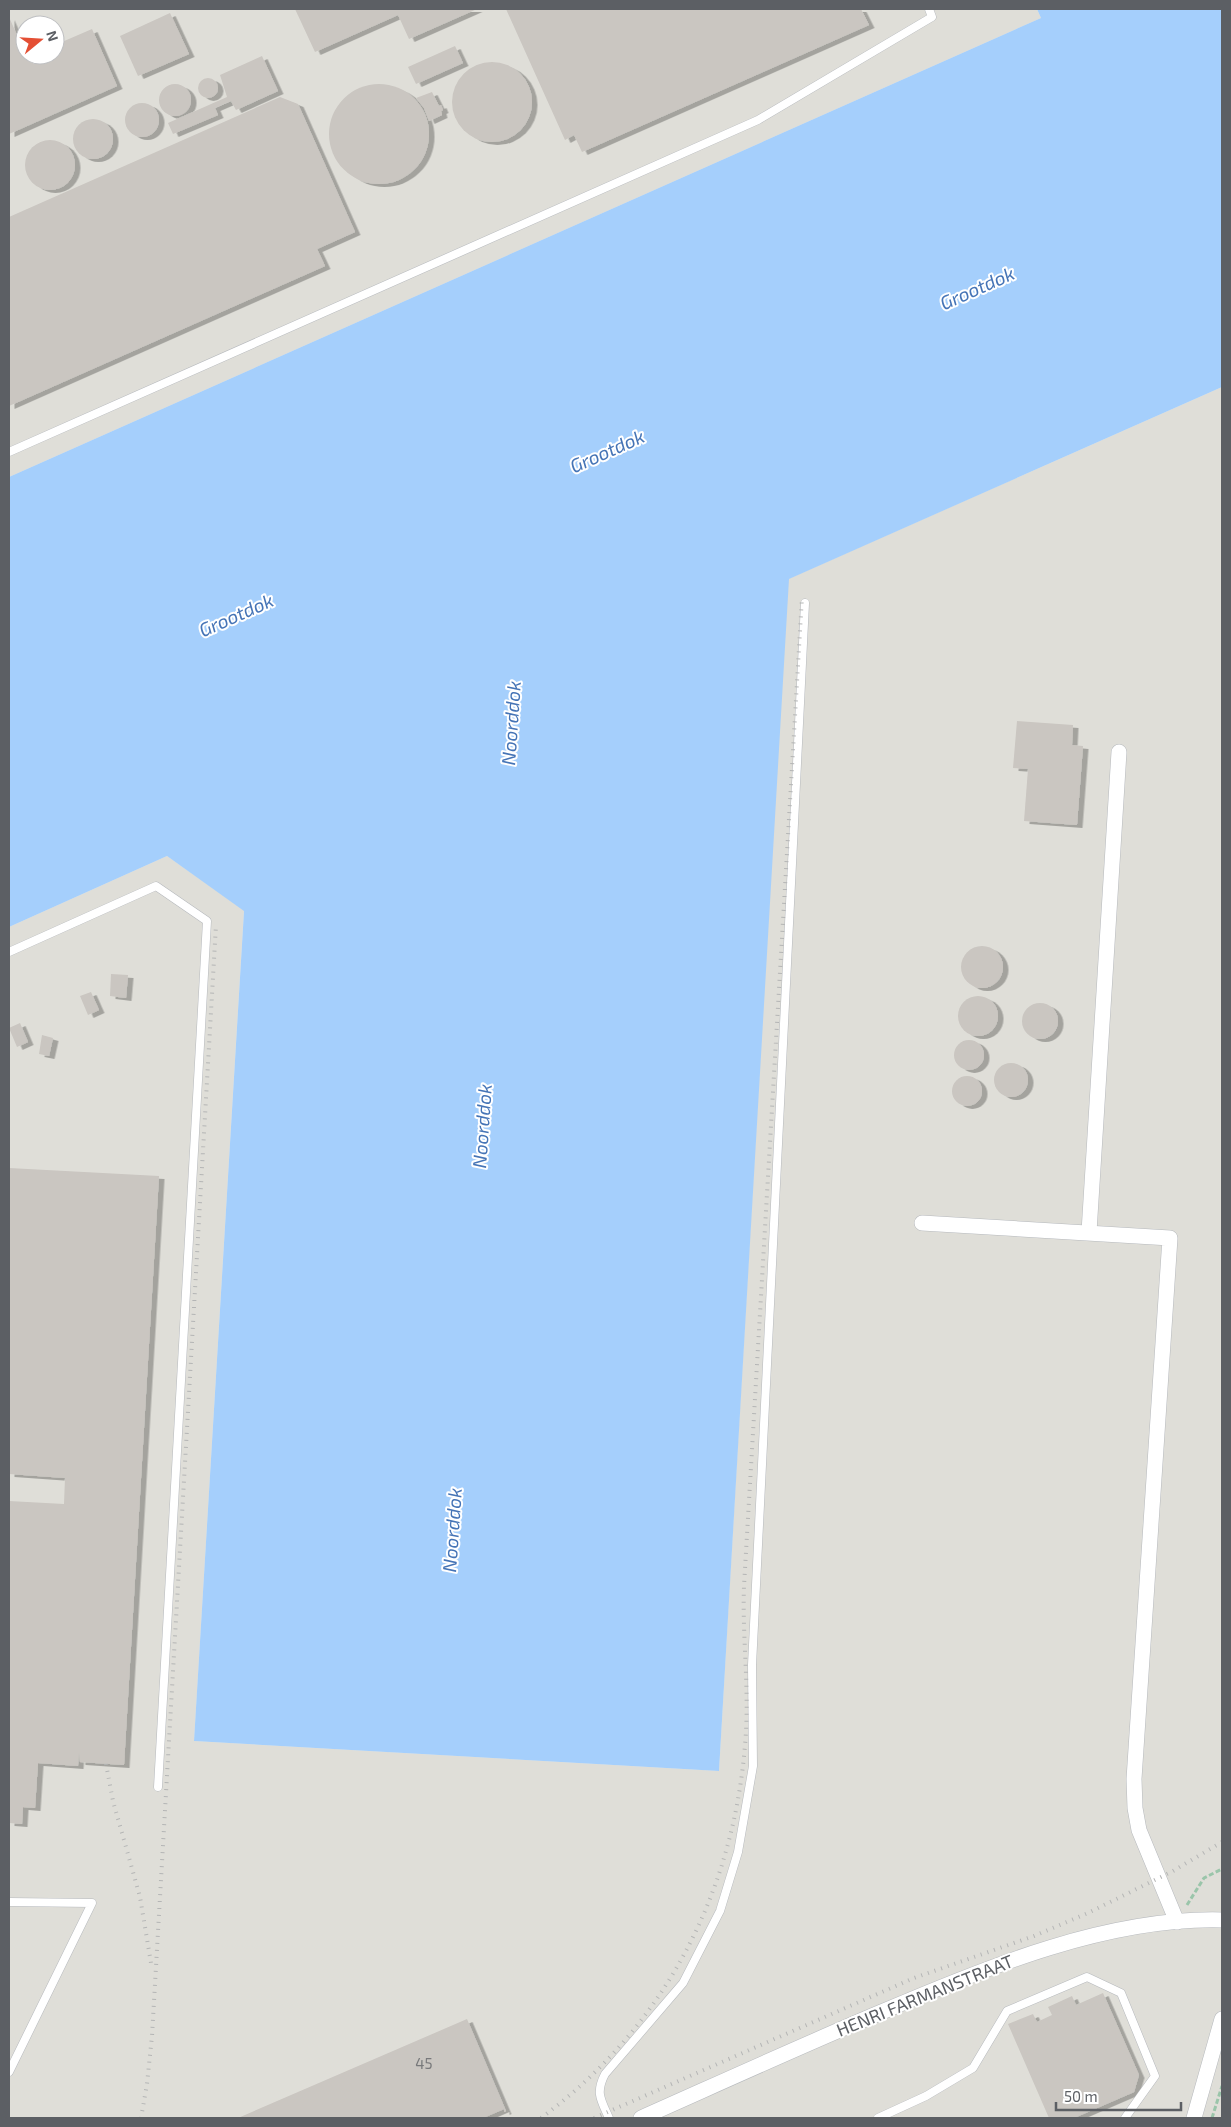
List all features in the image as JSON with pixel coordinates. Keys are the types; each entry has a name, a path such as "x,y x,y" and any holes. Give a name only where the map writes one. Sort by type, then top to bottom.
{"street":[{"path":"1089,1232 1119,752"},
{"path":"922,1223 1170,1238 1134,1779 1135,1808 1139,1830 1177,1922"},
{"name":"HENRI FARMANSTRAAT","path":"641,2118 864,2019 973,1974 1075,1940 1116,1931 1177,1922 1222,1920"},
{"path":"1194,2118 1222,2019"}],"lane":[{"path":"9,452 758,120 932,17 929,9"},
{"path":"609,2118 600,2097 599,2085 605,2074 683,1983 720,1911 738,1852 753,1766 752,1665 806,603"},
{"path":"9,952 156,886 207,921 158,1787"},
{"path":"9,1902 92,1903 9,2072"},
{"path":"878,2118 926,2096 973,2068 1007,2012 1086,1977 1120,1993 1155,2076 1125,2118"}],"path":[{"path":"1177,1922 1204,1878 1222,1869"},
{"path":"1212,2118 1222,2086"}],"shaded area":[{"path":"9,9 1037,9 1041,18 9,477"},
{"path":"1222,387 1222,2118 9,2118 9,927 167,856 244,910 194,1741 719,1771 788,579"}],"water":[{"path":"1037,9 1222,9 1222,387 789,579 719,1771 194,1741 244,911 167,856 9,927 9,477 1041,18"}],"building":[{"path":"295,9 477,9 409,39 398,15 315,52"},
{"path":"506,9 861,9 869,25 582,152 574,135 565,140"},
{"path":"170,13 189,54 138,76 120,36"},
{"path":"9,17 15,31 15,65 65,65 65,41 92,29 117,86 9,134"},
{"path":"455,46 463,63 416,84 408,67"},
{"path":"262,56 278,91 236,110 231,101 215,108 218,115 173,134 168,123 227,97 220,75"},
{"path":"492,62 507,65 520,74 529,87 532,102 529,117 520,130 507,139 492,142 477,139 464,130 455,117 452,102 455,87 464,74 477,65"},
{"path":"208,78 215,81 218,88 215,95 208,98 201,95 198,88 201,81"},
{"path":"175,84 187,88 191,100 187,112 175,116 163,112 159,100 163,88"},
{"path":"379,84 398,87 415,98 426,115 429,134 426,153 415,170 398,181 379,184 360,181 343,170 332,153 329,134 332,115 343,98 360,87"},
{"path":"432,92 443,110 441,111 442,115 429,121 424,108 416,98"},
{"path":"280,97 298,104 355,232 317,249 325,266 9,406 9,217"},
{"path":"142,103 149,104 154,108 158,113 158,127 154,132 149,136 142,137 135,136 130,132 126,127 125,120 126,113 130,108 135,104"},
{"path":"97,119 104,122 110,128 113,139 112,147 104,156 97,159 89,159 82,156 74,147 73,135 76,128 85,120"},
{"path":"45,140 55,140 68,147 75,160 75,170 68,183 55,190 45,190 36,186 29,179 25,170 25,160 29,151 36,144"},
{"path":"1017,721 1073,725 1072,745 1083,746 1077,825 1024,821 1028,769 1013,768"},
{"path":"986,946 994,949 1000,955 1003,967 1000,979 994,985 978,988 970,985 964,979 961,963 964,955 970,949"},
{"path":"111,974 128,975 126,998 110,996"},
{"path":"91,992 99,1010 88,1015 80,996"},
{"path":"982,996 989,999 995,1005 998,1016 997,1024 989,1033 982,1036 974,1036 967,1033 959,1024 958,1012 961,1005 970,997"},
{"path":"1040,1003 1047,1004 1053,1008 1057,1014 1057,1028 1053,1034 1047,1038 1040,1039 1033,1038 1027,1034 1023,1028 1022,1021 1023,1014 1027,1008 1033,1004"},
{"path":"20,1023 28,1042 17,1047 9,1028"},
{"path":"42,1035 53,1038 49,1056 39,1054"},
{"path":"969,1040 975,1041 983,1049 983,1061 975,1069 969,1070 963,1069 955,1061 954,1055 955,1049 963,1041"},
{"path":"1011,1063 1018,1064 1023,1068 1027,1073 1027,1087 1023,1092 1018,1096 1011,1097 1004,1096 999,1092 995,1087 994,1080 995,1073 999,1068 1004,1064"},
{"path":"967,1076 973,1077 981,1085 981,1097 973,1105 967,1106 961,1105 953,1097 952,1091 953,1085 961,1077"},
{"path":"9,1168 159,1176 124,1765 80,1762 79,1753 78,1766 38,1763 35,1808 23,1807 22,1824 9,1823 9,1501 64,1504 65,1478 9,1474"},
{"path":"1103,1993 1139,2075 1134,2092 1074,2118 1049,2118 1008,2024 1033,2014 1037,2022 1052,2015 1048,2007 1072,1996 1076,2005"},
{"path":"467,2019 506,2111 504,2112 504,2109 483,2118 238,2118"}],"railway":[{"path":"541,2118 584,2082 623,2043 656,2000 684,1954 707,1905 725,1854 738,1800 746,1725 744,1586 802,597"},
{"path":"141,2118 152,2036 216,925"},
{"path":"106,1764 113,1801 140,1897 151,1963"},
{"path":"594,2118 914,1978 1034,1936 1088,1913 1173,1871 1222,1842"}],"water label":[{"name":"Grootdok","path":"977,288"},
{"name":"Grootdok","path":"607,451"},
{"name":"Grootdok","path":"236,615"},
{"name":"Noorddok","path":"511,723"},
{"name":"Noorddok","path":"482,1126"},
{"name":"Noorddok","path":"452,1530"}]}
